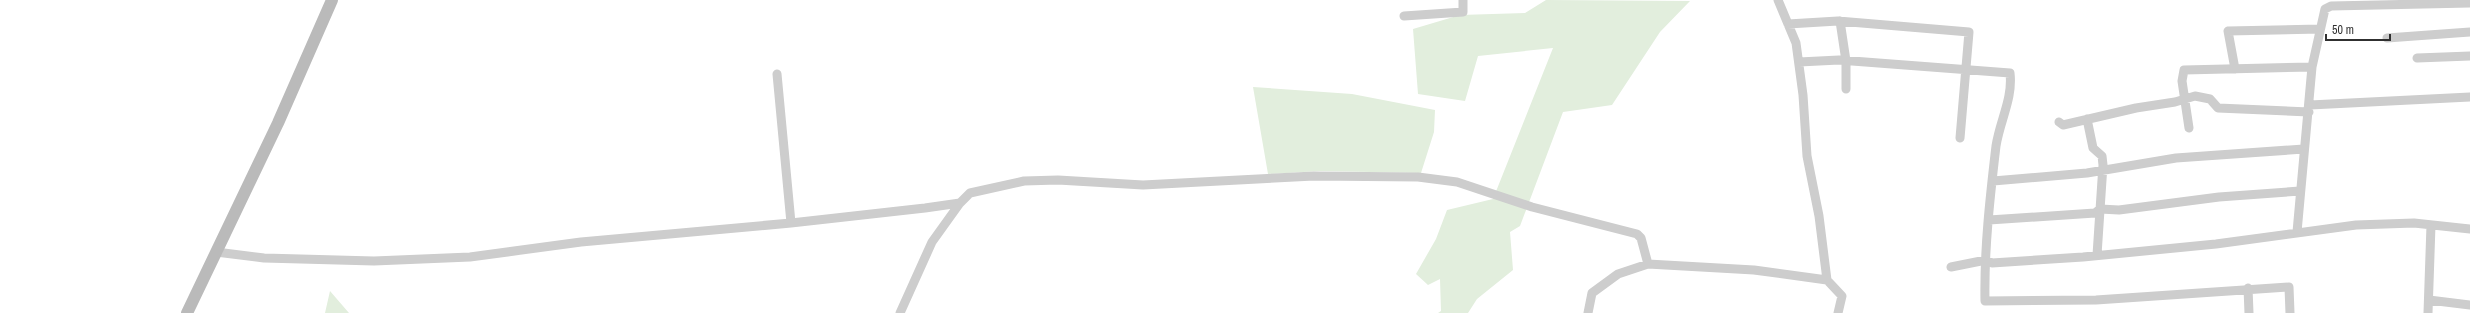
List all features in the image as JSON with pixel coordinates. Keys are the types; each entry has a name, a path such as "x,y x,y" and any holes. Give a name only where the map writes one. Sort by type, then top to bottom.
{"street":[{"path":"187,313 283,111 332,0"},
{"path":"1404,16 1463,12 1463,0"},
{"path":"1778,0 1796,42 1807,156 1819,216 1827,280 1842,296 1838,313"},
{"path":"2297,232 2312,67 2326,5 2470,3"},
{"path":"1788,24 1840,21 1969,32 1960,138"},
{"path":"1840,21 1846,60 1846,89"},
{"path":"2235,69 2228,31 2320,29"},
{"path":"2387,38 2470,32"},
{"path":"2417,58 2470,56"},
{"path":"1799,62 1846,60 1966,71 2010,73 2012,89 2000,126 1986,260 1985,301 2096,300 2248,288 2289,287 2290,313"},
{"path":"2189,128 2182,81 2184,70 2312,67"},
{"path":"777,74 791,223"},
{"path":"2059,122 2063,125 2184,100 2196,96 2210,99 2218,108 2309,109 2470,97"},
{"path":"2087,119 2093,148 2102,156 2103,170 2097,255"},
{"path":"1994,181 2087,173 2176,158 2304,149"},
{"path":"900,313 932,242 960,203 970,193 1024,181 1058,180 1142,185 1314,176 1418,177 1457,182 1532,207 1637,234 1641,238 1648,264"},
{"path":"1990,220 2095,213 2100,209 2119,210 2219,197 2300,191"},
{"path":"216,252 264,258 361,261 470,257 581,242 791,223 960,203"},
{"path":"1951,267 1986,260 1992,263 2216,244 2356,225 2414,223 2470,229"},
{"path":"2428,313 2431,225"},
{"path":"1588,313 1592,293 1618,274 1648,264 1754,270 1827,280"},
{"path":"2248,288 2249,313"},
{"path":"2429,300 2470,305"}],"green space":[{"path":"1546,0 1690,1 1660,32 1612,105 1563,112 1520,226 1510,232 1513,270 1477,299 1468,313 1438,313 1441,311 1440,279 1428,285 1416,274 1436,239 1447,210 1493,199 1553,48 1478,56 1465,101 1418,94 1413,29 1460,15 1525,13"},
{"path":"1253,87 1352,94 1435,110 1434,132 1421,173 1320,171 1268,174"},
{"path":"330,291 349,313 325,313"}]}
